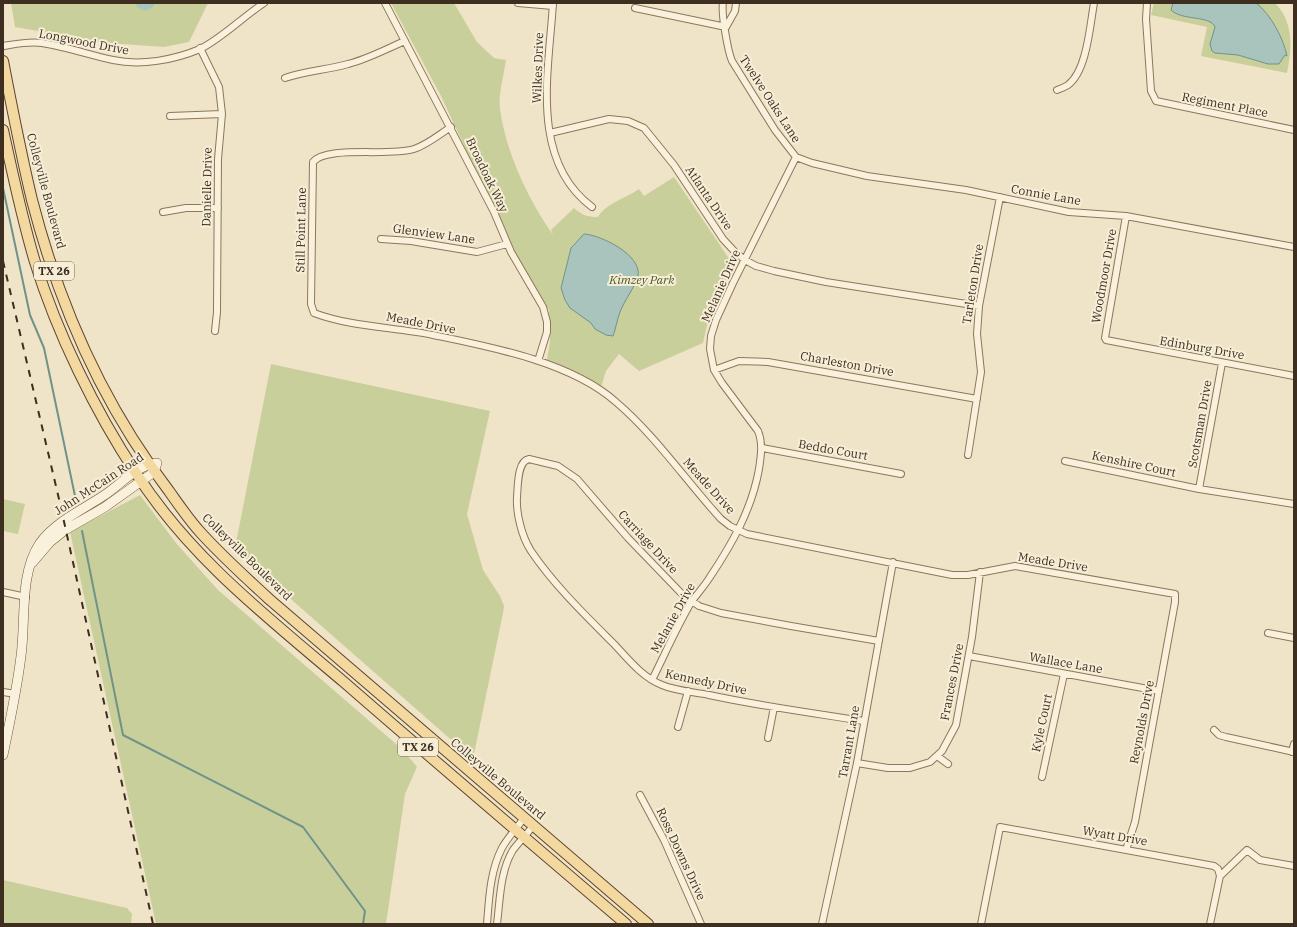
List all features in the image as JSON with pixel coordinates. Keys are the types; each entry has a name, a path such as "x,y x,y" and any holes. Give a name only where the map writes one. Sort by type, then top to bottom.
{"main road":[{"name":"Colleyville Boulevard","path":"3,61 32,200 70,316 84,349 116,414 151,468 183,512 217,550 269,600 648,924"},
{"name":"TX 26","path":"3,130 21,212 36,264 55,318 93,396 135,472 167,516 224,579 281,631 626,924"},
{"name":"John McCain Road","path":"3,755 16,694 22,655 27,581 34,554 48,534 135,472 151,468"},
{"name":"John McCain Road","path":"32,563 50,542 65,530 105,507 141,481 151,468"},
{"path":"347,686 356,675"}],"street":[{"name":"Longwood Drive","path":"3,46 31,42 43,43 80,50 114,60 136,63 161,61 200,48 264,3"},
{"name":"Broadoak Way","path":"385,3 451,127 494,212 507,244 543,307 547,322 547,332 538,361"},
{"path":"518,3 553,4"},
{"name":"Twelve Oaks Lane","path":"723,3 722,9 726,27 728,50 732,61 775,130 796,157"},
{"path":"635,8 726,27 735,11 736,3"},
{"path":"1057,90 1068,85 1076,77 1081,67 1094,3"},
{"name":"Regiment Place","path":"1147,3 1146,19 1151,91 1153,98 1161,104 1294,130"},
{"name":"Wilkes Drive","path":"553,4 548,46 546,94 550,133 560,165 572,190 592,207"},
{"path":"284,78 299,73 348,64 405,41"},
{"name":"Danielle Drive","path":"200,48 219,87 222,114 218,159 217,312 215,331"},
{"path":"170,116 222,114"},
{"name":"Atlanta Drive","path":"550,133 609,119 628,122 644,128 674,165 723,239 745,260 774,271 826,282 979,306"},
{"name":"Still Point Lane","path":"311,304 313,165 317,157 321,154 343,152 380,153 415,149 451,127"},
{"name":"Connie Lane","path":"796,157 812,163 867,176 966,190 1069,212 1126,216 1294,247"},
{"name":"Melanie Drive","path":"652,680 692,601 710,577 739,530 748,510 757,483 762,448 761,438 758,431 714,370 710,349 711,336 716,320 796,157"},
{"name":"Tarleton Drive","path":"968,455 981,372 977,334 979,306 1000,197"},
{"path":"163,212 186,208 218,208"},
{"name":"Woodmoor Drive","path":"1106,340 1105,338 1126,216"},
{"name":"Glenview Lane","path":"381,239 410,240 477,252 507,244"},
{"name":"Meade Drive","path":"311,304 314,313 320,316 434,335 538,361 580,376 617,402 643,428 722,519 747,534 894,562 952,575 968,575 1015,566 1171,592 1175,594 1176,597"},
{"name":"Edinburg Drive","path":"1106,340 1294,376"},
{"name":"Charleston Drive","path":"714,370 739,360 768,362 977,398"},
{"name":"Scotsman Drive","path":"1199,489 1222,363"},
{"name":"Beddo Court","path":"762,448 901,474"},
{"name":"Carriage Drive","path":"521,524 517,503 519,474 523,463 526,459 529,459 558,466 577,479 628,538 681,593 699,606 721,613 878,641"},
{"name":"Kenshire Court","path":"1065,461 1199,489 1294,504"},
{"name":"Kennedy Drive","path":"521,524 531,551 556,583 607,638 639,670 652,680 662,685 774,707 864,721"},
{"name":"Tarrant Lane","path":"822,924 857,763 878,641 894,562"},
{"name":"Frances Drive","path":"857,763 906,769 922,765 936,756 948,741 956,725 969,656 980,572"},
{"path":"3,592 26,597"},
{"name":"Reynolds Drive","path":"1126,850 1135,822 1176,597"},
{"path":"1268,633 1294,638"},
{"name":"Wallace Lane","path":"969,656 1159,691"},
{"name":"Kyle Court","path":"1042,777 1064,674"},
{"path":"678,727 688,690"},
{"path":"3,692 16,694"},
{"path":"768,738 774,707"},
{"path":"1214,730 1220,735 1226,737 1293,752 1294,744"},
{"path":"936,756 948,764"},
{"name":"Ross Downs Drive","path":"640,795 664,840 701,924"},
{"path":"487,924 491,884 497,860 502,848 524,818"},
{"path":"497,924 501,890 508,862 513,850 533,826"},
{"name":"Wyatt Drive","path":"981,924 1000,827 1207,863 1218,869 1220,876"},
{"path":"1210,924 1220,876 1247,850 1260,860 1294,866"},
{"path":"488,914 498,916"}],"green space":[{"path":"11,3 208,3 189,42 164,47 107,43 15,27"},
{"name":"Kimzey Park","path":"391,3 454,3 477,42 494,58 506,60 500,91 500,109 507,142 519,175 535,206 553,235 551,230 574,208 585,215 598,217 606,208 639,189 644,196 674,177 734,266 708,321 703,343 639,371 619,354 606,371 601,387 547,360 550,341 549,310 520,266 441,96"},
{"path":"1154,3 1275,3 1286,19 1290,36 1290,55 1287,73 1201,56 1207,27 1151,15"},
{"path":"271,364 490,411 467,514 483,570 500,596 504,606 473,759 252,565 235,548"},
{"path":"140,495 176,543 218,590 403,750 417,767 405,794 386,924 156,924 70,532"},
{"path":"3,499 25,504 18,534 3,531"},
{"path":"3,880 127,908 132,914 131,924 3,924"}],"water":[{"path":"1173,3 1256,3 1272,20 1283,43 1287,56 1285,55 1279,64 1268,64 1238,55 1215,53 1212,51 1210,44 1215,27 1212,23 1202,19 1182,16 1176,13 1171,10"},
{"path":"584,234 610,242 627,254 638,268 637,280 620,312 613,336 606,335 595,329 591,323 570,308 565,300 561,288 571,248"}],"waterway":[{"path":"141,3 145,5 149,3"},
{"path":"3,188 30,315 44,348 75,496"},
{"path":"82,531 123,735 303,827 365,911 363,924"}],"railway":[{"path":"3,261 59,499 153,924"}]}
